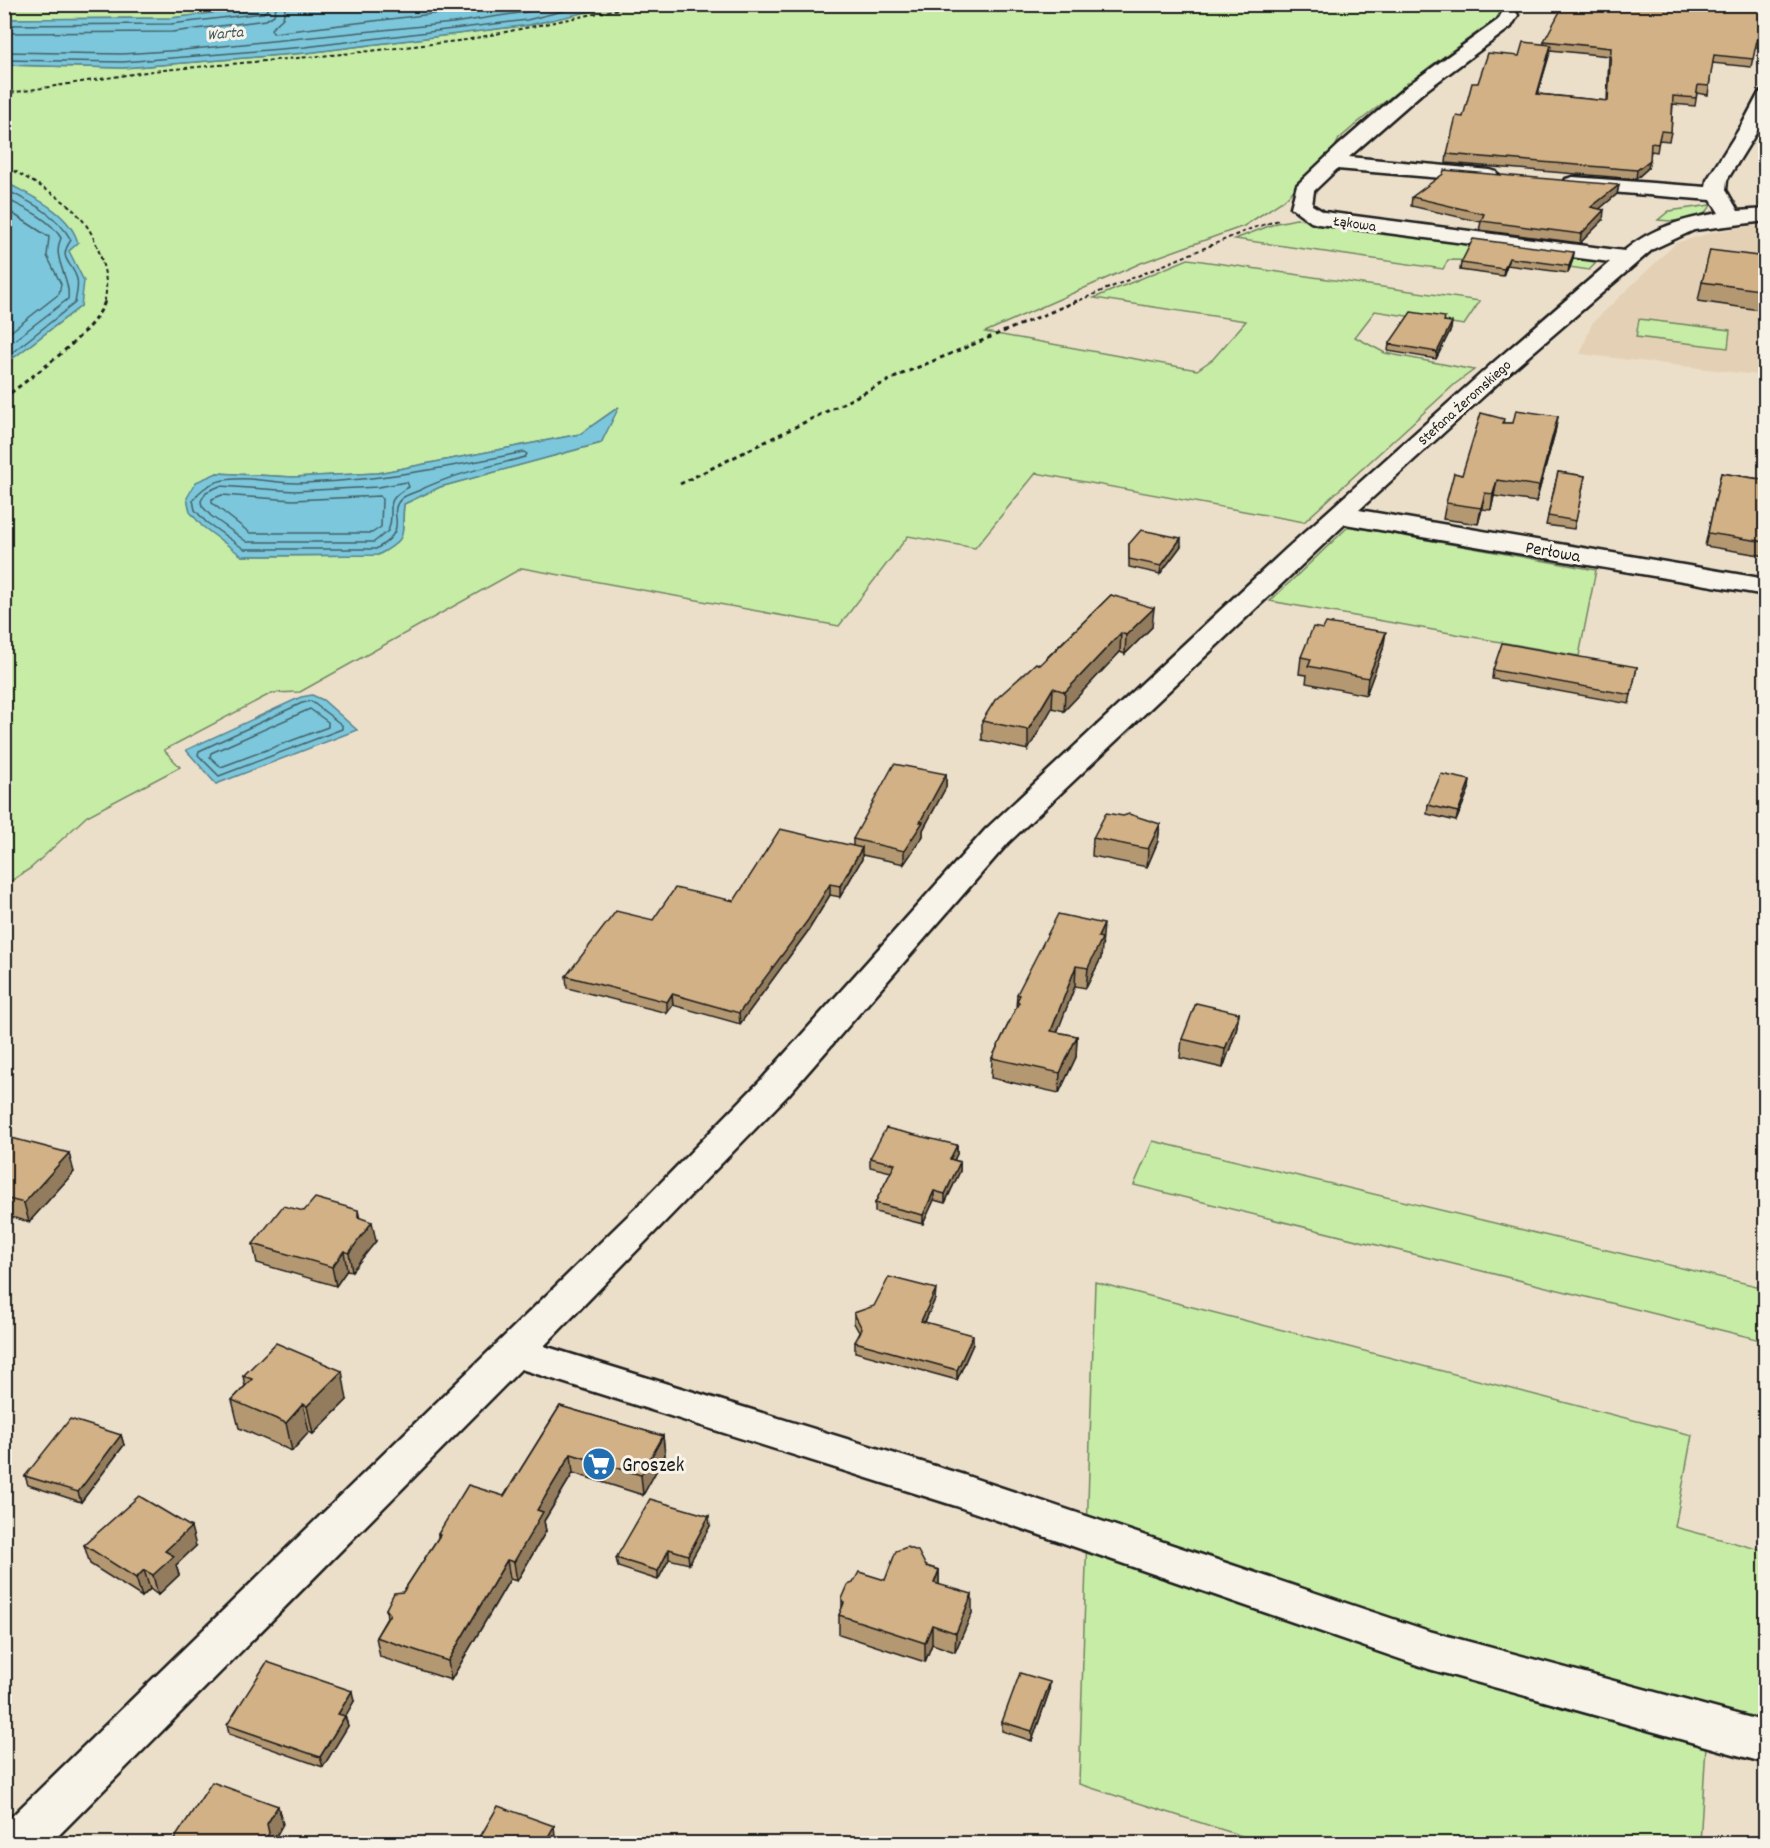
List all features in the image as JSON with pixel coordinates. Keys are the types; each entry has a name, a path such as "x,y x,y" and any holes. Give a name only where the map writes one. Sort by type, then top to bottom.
{"street":[{"name":"Łąkowa","path":"1509,15 1505,23 1414,90 1332,162 1304,189 1301,207 1318,218 1626,258"},
{"path":"1732,218 1716,190 1717,180 1753,123 1766,97"},
{"path":"1332,162 1510,177"},
{"path":"1557,182 1718,194"},
{"name":"Stefana Żeromskiego","path":"17,1844 654,1212 775,1087 997,836 1341,514 1502,367 1626,258 1654,238 1669,231 1732,218 1766,215"},
{"name":"Perłowa","path":"1341,514 1766,587"},
{"path":"513,1351 964,1492 1429,1650 1766,1743"}],"path":[{"path":"4,94 152,71 353,53 466,40 643,4"},
{"path":"4,139 4,159 8,167 67,203 89,225 103,262 107,294 101,313 72,343 4,398"},
{"path":"680,484 913,369 1250,229 1288,217 1318,218"}],"shaded area":[{"path":"1765,226 1765,376 1580,354 1592,323 1676,243 1713,232"}],"green space":[{"path":"619,4 1515,5 1361,120 1339,139 1333,151 1284,200 1244,226 1141,263 985,332 1197,370 1213,359 1246,321 1094,298 1188,259 1480,301 1464,325 1375,311 1355,337 1385,353 1474,370 1455,384 1304,522 1036,473 975,548 908,536 839,626 522,568 300,692 272,693 164,750 180,767 87,816 31,868 5,885 4,374 12,359 81,306 41,203 5,182 5,65 123,68 306,53 529,25","holes":["617,408 601,443 440,487 404,504 403,530 399,540 378,555 242,556 217,473 293,477 378,473 580,434"]},
{"path":"4,5 288,5 171,18 5,19"},
{"path":"1711,205 1702,215 1688,220 1658,220 1669,211"},
{"path":"1296,219 1601,258 1589,270 1536,262 1448,260 1443,269 1235,239 1277,223"},
{"path":"1639,319 1730,330 1728,348 1636,337"},
{"path":"1349,526 1596,570 1579,656 1270,601"},
{"path":"1153,1141 1765,1288 1765,1341 1134,1185"},
{"path":"1095,1282 1692,1435 1675,1527 1765,1551 1765,1764 1706,1746 1700,1843 1264,1843 1079,1784"}],"water":[{"name":"Warta","path":"288,4 619,5 529,25 306,53 123,68 5,65 5,19 171,18"},
{"path":"5,182 48,206 67,222 78,243 69,251 84,281 81,306 12,359 5,374"},
{"path":"619,407 601,443 440,487 404,504 403,529 400,539 378,555 242,556 202,526 190,512 187,498 196,482 217,473 293,477 378,473 580,434"},
{"path":"312,695 323,700 357,730 216,784 186,750 301,697"}],"building":[{"path":"1564,4 1764,4 1759,40 1757,40 1753,59 1714,55 1709,86 1698,85 1696,98 1673,96 1671,132 1661,131 1658,144 1651,143 1650,160 1637,170 1447,154 1456,116 1463,117 1472,83 1478,83 1488,53 1519,56 1523,42 1551,45 1537,94 1608,101 1611,48 1544,41"},
{"path":"1444,170 1619,185 1591,207 1604,210 1581,234 1481,221 1484,214 1412,197 1443,174"},
{"path":"1473,239 1574,252 1569,266 1509,258 1504,269 1461,263"},
{"path":"1710,250 1766,257 1766,291 1702,282"},
{"path":"1411,312 1445,317 1444,321 1452,322 1437,352 1389,344"},
{"path":"1516,410 1558,416 1539,486 1497,480 1493,494 1485,493 1481,508 1446,503 1454,473 1462,475 1481,413 1504,419 1503,423 1513,423"},
{"path":"1558,472 1585,476 1576,521 1548,516"},
{"path":"1721,473 1766,480 1766,542 1708,533"},
{"path":"1141,530 1181,538 1161,566 1129,559 1129,544"},
{"path":"1111,595 1154,608 1126,635 1121,633 1065,692 1053,688 1028,730 982,721 995,700 1036,663 1040,665"},
{"path":"1326,623 1386,632 1368,678 1308,666 1311,659 1301,657 1313,627 1323,629"},
{"path":"1502,643 1637,667 1631,695 1493,670"},
{"path":"894,764 946,774 920,822 923,822 904,851 853,839"},
{"path":"1441,774 1470,780 1458,812 1428,805"},
{"path":"1106,813 1123,816 1129,814 1160,824 1148,849 1093,838"},
{"path":"780,829 862,848 840,886 830,884 808,920 739,1013 672,994 667,1002 566,976 616,911 653,920 675,888 734,901"},
{"path":"1058,914 1104,924 1098,937 1102,938 1088,968 1076,966 1051,1031 1077,1036 1060,1073 992,1058 1019,1002 1017,1001 1020,995 1017,994"},
{"path":"1196,1003 1239,1013 1225,1049 1182,1039"},
{"path":"886,1128 957,1145 950,1159 960,1162 945,1194 934,1191 923,1215 875,1203 895,1164 870,1158"},
{"path":"4,1136 69,1153 24,1203 4,1198"},
{"path":"315,1198 358,1210 358,1217 372,1222 349,1253 344,1251 332,1267 253,1244 283,1206 304,1211"},
{"path":"889,1277 936,1289 921,1321 973,1335 957,1370 855,1342 862,1329 854,1313 874,1306"},
{"path":"276,1343 342,1371 307,1406 303,1404 286,1423 232,1400 252,1379 243,1376"},
{"path":"560,1406 663,1436 641,1475 571,1454 537,1510 543,1512 514,1562 507,1560 448,1661 376,1637 390,1614 386,1609 394,1593 403,1592 440,1535 438,1534 468,1485 504,1496"},
{"path":"70,1419 121,1435 78,1492 25,1476"},
{"path":"139,1496 191,1527 165,1551 174,1556 153,1575 144,1570 136,1578 84,1545"},
{"path":"650,1499 709,1516 688,1555 669,1549 658,1571 616,1558"},
{"path":"907,1547 918,1551 926,1566 939,1570 934,1583 972,1594 956,1633 932,1625 925,1643 839,1615 848,1585 853,1583 859,1572 885,1580 896,1551"},
{"path":"267,1662 352,1691 338,1714 345,1716 320,1757 227,1725"},
{"path":"1020,1673 1050,1682 1032,1731 1002,1722"},
{"path":"212,1782 278,1806 267,1824 269,1833 263,1844 171,1844"},
{"path":"498,1806 554,1826 544,1844 476,1844"}],"place":[{"name":"Groszek","path":"599,1464"}]}
